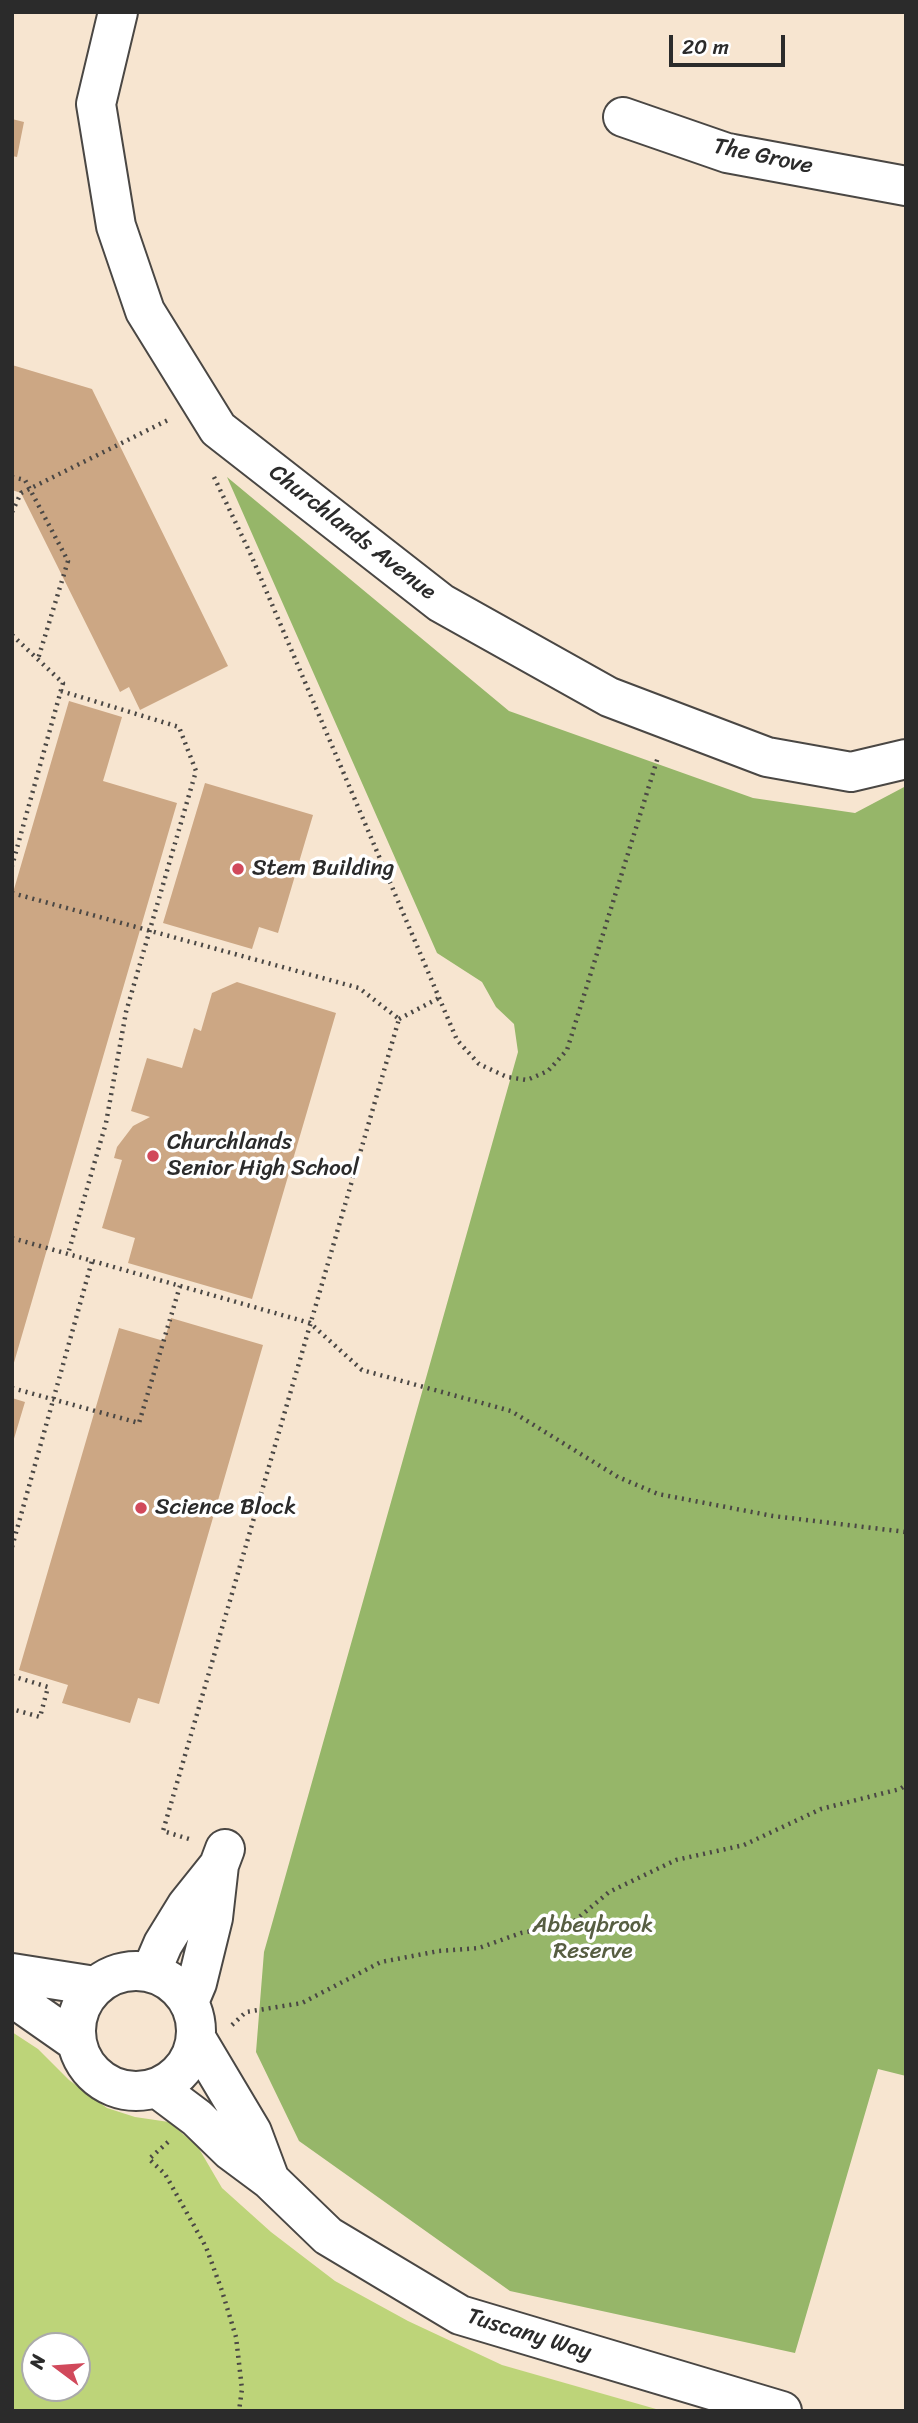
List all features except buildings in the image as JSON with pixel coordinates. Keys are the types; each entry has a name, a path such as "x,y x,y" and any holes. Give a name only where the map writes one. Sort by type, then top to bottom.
{"street":[{"name":"Churchlands Avenue","path":"118,12 96,104 116,226 145,311 218,429 441,603 609,697 767,757 851,772 906,759"},
{"name":"The Grove","path":"622,117 727,153 906,186"},
{"path":"151,1972 163,1944 187,1906 214,1852"},
{"path":"205,2022 176,1984 151,1972 130,1970 113,1975 95,1986 82,2002 75,2041 82,2058 95,2076 112,2087 136,2092 157,2088 184,2068 191,2058 205,2022 197,1983 213,1918 214,1852"},
{"path":"12,1973 95,1986"},
{"path":"12,1997 75,2041"},
{"name":"Tuscany Way","path":"205,2022 270,2180"},
{"name":"Tuscany Way","path":"157,2088 197,2118 231,2151 270,2180 328,2236 460,2315 736,2404 782,2411"}],"path":[{"path":"12,512 21,493 170,419"},
{"path":"218,429 211,471 257,568 457,1040 479,1064 507,1077 527,1080 548,1071 567,1050 670,720"},
{"path":"12,477 25,480 68,561 38,659"},
{"path":"12,635 64,683 12,866"},
{"path":"61,691 179,727 196,771 126,1012 106,1123 68,1254"},
{"path":"12,893 359,988 399,1019"},
{"path":"214,1852 163,1832 399,1019 439,998"},
{"path":"12,1238 310,1324 362,1370 511,1411 618,1477 658,1494 773,1516 906,1532"},
{"path":"12,1547 92,1261"},
{"path":"12,1388 139,1423 180,1286"},
{"path":"12,1676 48,1687 40,1717 12,1709"},
{"path":"205,2022 302,2003 381,1962 439,1951 479,1948 521,1933 572,1924 609,1892 676,1860 744,1845 821,1809 900,1789 906,1785"},
{"path":"197,2118 149,2159 165,2174 206,2247 222,2291 236,2337 242,2389 239,2411"}],"green space":[{"name":"Abbeybrook Reserve","path":"227,477 509,711 753,798 855,813 906,786 906,2076 878,2069 795,2353 510,2291 299,2141 256,2052 264,1952 518,1052 514,1024 496,1007 482,982 437,953"},
{"path":"12,2032 38,2049 69,2080 107,2108 135,2117 169,2122 198,2147 222,2188 271,2232 335,2281 408,2321 502,2365 663,2411 12,2411"}],"place":[{"name":"Stem Building","path":"238,869"},
{"name":"Churchlands Senior High School","path":"153,1156"},
{"name":"Science Block","path":"141,1508"}]}
